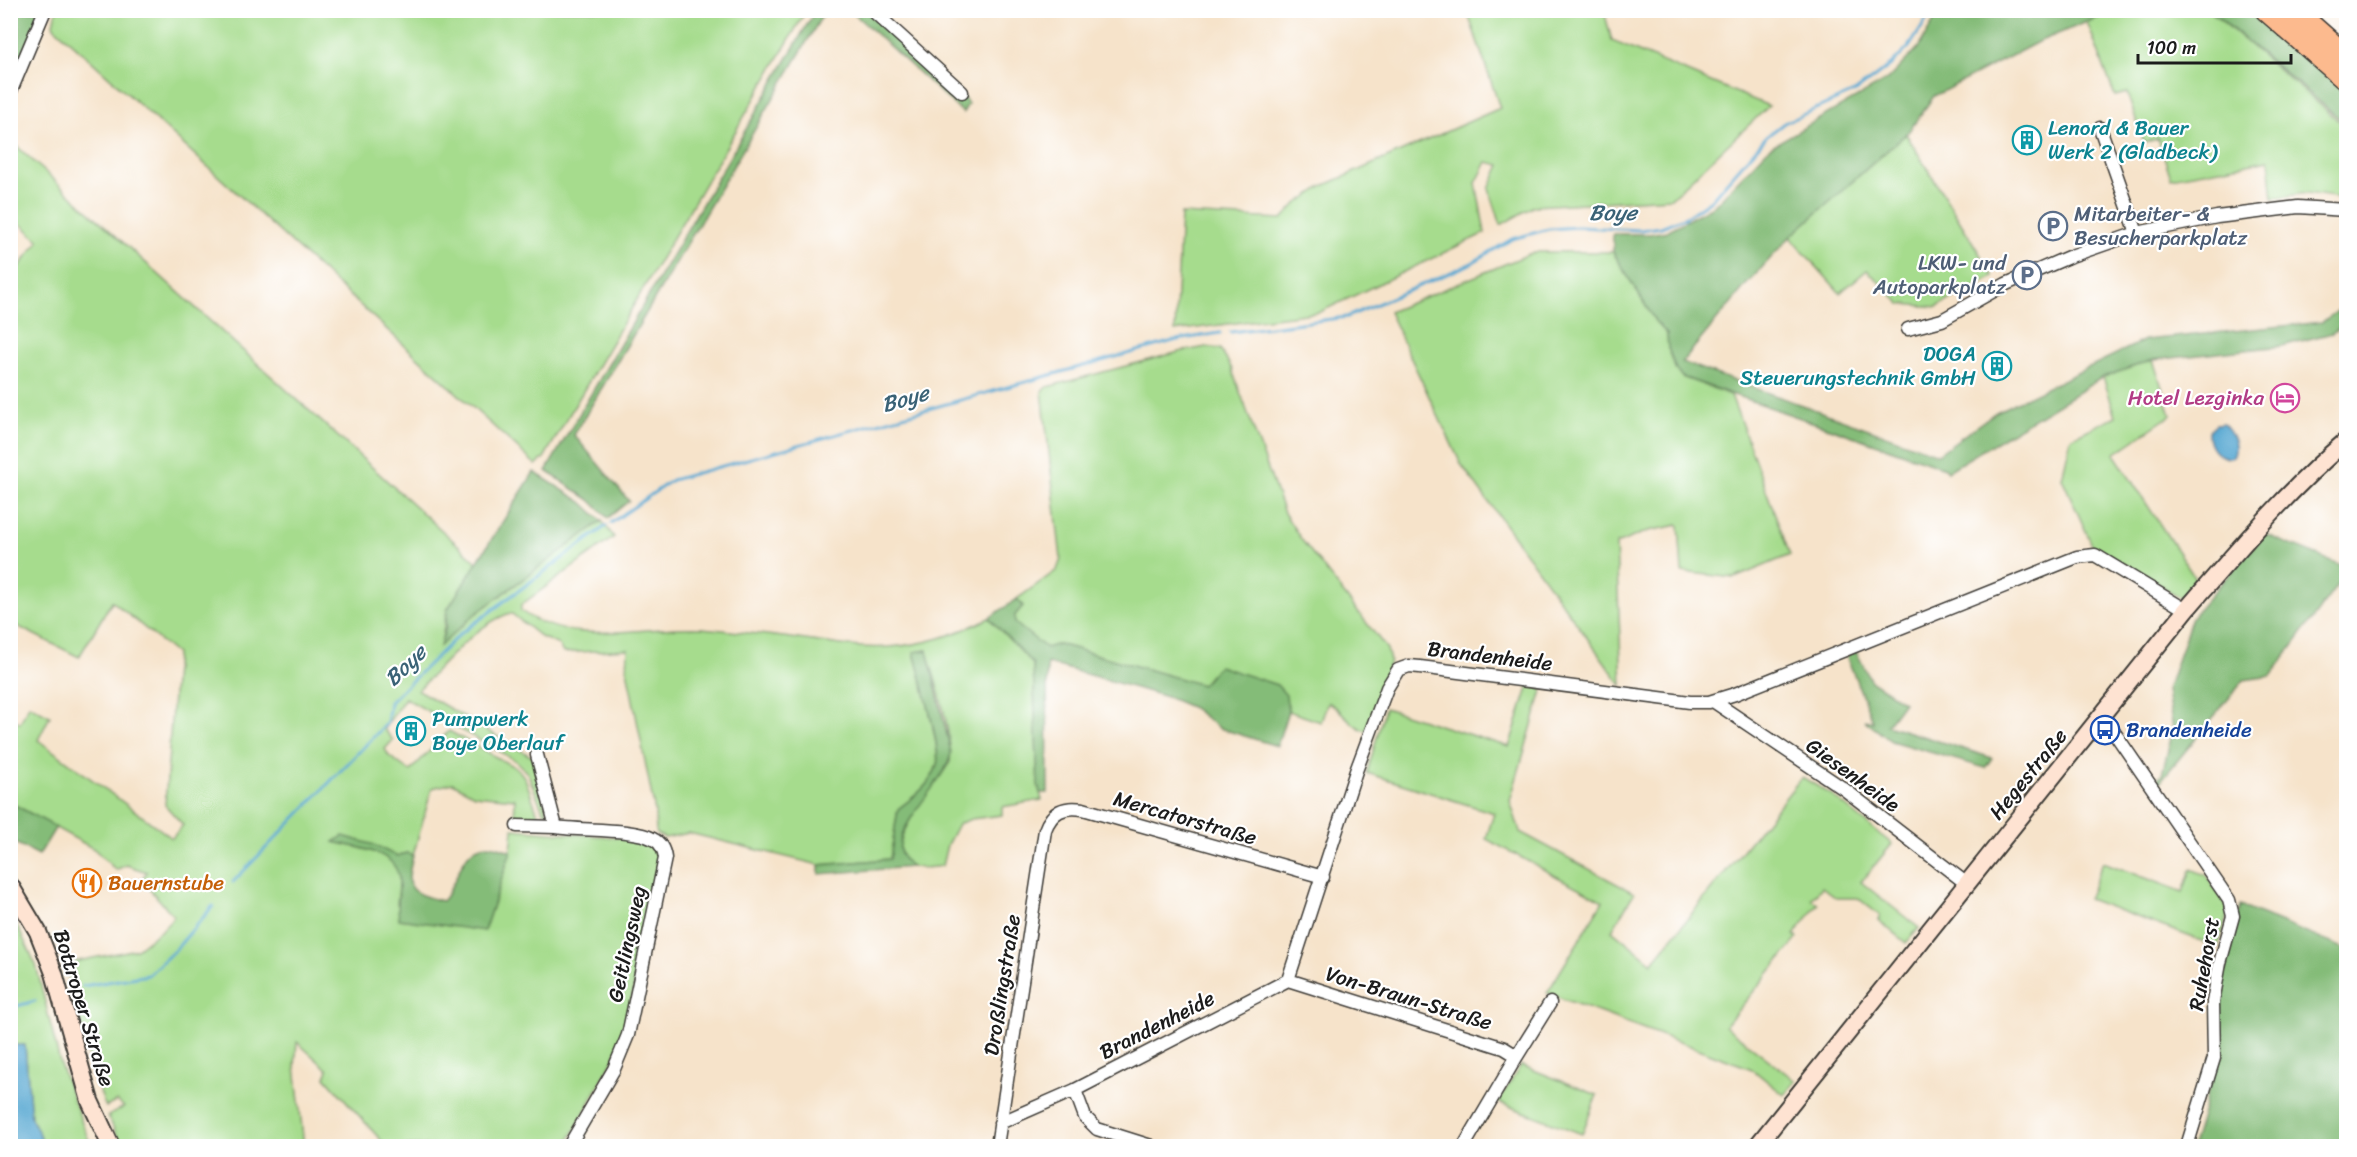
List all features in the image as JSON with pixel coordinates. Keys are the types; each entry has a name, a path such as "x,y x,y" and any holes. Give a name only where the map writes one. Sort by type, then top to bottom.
{"highway":[{"path":"2266,10 2346,81"},
{"path":"2294,10 2346,56"}],"street":[{"path":"10,93 45,10"},
{"path":"872,10 962,92"},
{"path":"2100,128 2137,233"},
{"path":"1908,329 1942,320 2006,284 2072,256 2137,233 2217,217 2298,207 2346,210"},
{"name":"Hegestraße","path":"1757,1146 2186,610 2240,547 2323,461 2346,441"},
{"name":"Brandenheide","path":"1000,1123 1075,1090 1288,980 1356,771 1386,688 1398,670 1409,666 1420,667 1690,702 1713,701 2077,557 2096,555 2186,610"},
{"name":"Giesenheide","path":"1713,701 1844,789 1967,884"},
{"name":"Ruhehorst","path":"2103,716 2229,900 2232,909 2233,916 2220,963 2213,1002 2214,1058 2187,1146"},
{"path":"537,755 556,827"},
{"name":"Mercatorstraße","path":"1046,830 1050,819 1061,809 1070,807 1083,809 1323,877"},
{"name":"Geitlingsweg","path":"517,826 642,834 660,844 665,858 627,1035 614,1069 569,1146"},
{"name":"Droßlingstraße","path":"997,1146 1046,830"},
{"name":"Bottroper Straße","path":"10,885 42,942 54,973 90,1101 111,1146"},
{"name":"Von-Braun-Straße","path":"1288,980 1504,1048 1517,1056"},
{"path":"1464,1146 1550,1003"},
{"path":"1075,1090 1085,1117 1097,1130 1151,1146"}],"green space":[{"path":"57,10 806,11 544,458 536,465 54,27"},
{"path":"11,11 43,11 11,87"},
{"path":"815,11 825,11 574,435 629,501 608,518 590,500 546,471"},
{"path":"851,11 866,11 964,98 968,104 963,113"},
{"path":"1467,11 1604,11 1612,41 1769,106 1671,198 1534,206 1501,225 1489,189 1500,165 1487,162 1476,183 1485,233 1320,312 1175,331 1181,214 1282,219 1295,205 1323,186 1500,108"},
{"path":"1940,11 2114,11 2038,42 1934,96 1909,131 1790,237 1746,285 1682,362 1938,454 1996,412 2145,340 2322,322 2346,305 2346,323 2332,333 2282,346 2153,360 2103,377 1948,471 1945,468 1682,377 1676,370 1668,348 1667,334 1655,321 1613,252 1613,234 1650,234 1667,231 1715,205 1770,147 1887,80 1918,48"},
{"path":"2114,11 2210,11 2346,127 2346,199 2307,193 2273,198 2269,160 2171,178 2158,138 2144,143 2127,93 2115,96 2087,22"},
{"path":"2211,11 2253,11 2346,91 2346,124"},
{"path":"1906,134 1994,277 1937,307 1901,304 1867,270 1840,293 1790,237"},
{"path":"11,141 478,563 447,610 441,644 474,615 602,521 614,537 521,605 521,611 543,623 566,630 614,632 712,629 866,647 902,646 928,641 953,634 989,618 1033,664 1038,785 1042,800 1002,807 1002,815 971,819 958,824 947,845 942,866 917,868 902,861 899,849 903,834 923,800 950,762 946,722 926,650 914,652 933,728 938,757 937,765 926,785 898,809 890,859 819,865 689,833 665,838 656,834 655,812 627,670 628,649 563,653 559,645 541,637 511,613 498,618 473,635 418,690 534,758 548,814 543,811 528,774 516,761 405,698 384,729 393,740 385,749 389,756 410,771 449,731 518,769 525,778 541,823 514,822 515,799 474,795 453,783 432,788 413,856 407,853 398,857 371,844 334,842 377,853 391,861 396,866 399,875 397,904 484,931 511,851 513,829 636,839 655,846 659,853 658,880 641,942 629,1016 614,1058 566,1146 386,1146 325,1077 328,1070 297,1042 295,1066 304,1146 122,1146 108,1116 124,1107 117,1101 106,1107 104,1103 93,1073 67,971 75,967 73,962 137,949 164,928 174,916 141,880 147,872 126,865 116,870 94,849 11,803 11,718 20,723 29,705 50,716 38,740 172,838 183,825 165,805 176,654 112,601 79,657 11,623 11,277 39,241 11,215"},
{"path":"1534,252 1613,252 1655,321 1667,334 1668,348 1676,370 1682,377 1731,395 1790,555 1735,578 1682,572 1679,525 1648,531 1616,544 1622,686 1461,464 1389,312"},
{"path":"1206,347 1220,349 1231,367 1284,513 1301,539 1387,649 1390,661 1366,731 1360,729 1328,702 1321,722 1288,711 1288,704 1210,675 1202,685 1059,644 1046,648 1014,623 1015,615 1023,606 1017,599 1057,570 1061,559 1042,391 1047,387"},
{"path":"2153,360 2171,415 2114,454 2197,581 2183,599 2092,545 2062,478 2071,438 2116,416 2103,377"},
{"path":"534,472 582,502 602,521 474,615 440,646 446,626 447,610"},
{"path":"2264,534 2346,567 2346,573 2271,676 2244,680 2159,783 2157,779 2162,774 2173,730 2167,690 2192,617"},
{"path":"1017,599 1023,606 1015,615 1015,623 1046,648 1059,644 1202,685 1219,666 1277,685 1286,695 1288,711 1277,746 1219,728 1193,708 1167,697 1047,663 1048,793 1040,793 1033,664 989,618"},
{"path":"927,650 951,752 947,765 938,780 905,828 900,843 902,856 913,867 819,874 819,865 890,859 898,809 931,779 938,757 914,652"},
{"path":"1856,651 1871,681 1904,702 1887,725 1992,758 1985,768 1891,741 1864,720 1873,722 1846,655"},
{"path":"1529,685 1543,687 1510,801 1520,832 1634,893 1612,930 1652,963 1802,777 1829,793 1892,844 1861,882 1919,928 1906,943 1878,920 1880,916 1858,898 1836,898 1822,887 1812,899 1818,904 1794,935 1798,938 1725,1026 1796,1081 1784,1095 1752,1069 1547,993 1603,901 1486,839 1494,813 1367,773 1385,708 1509,747"},
{"path":"11,803 56,827 39,855 11,841"},
{"path":"343,836 371,844 397,856 407,853 413,856 409,877 412,888 422,895 442,901 471,852 488,845 511,851 484,931 399,919 399,881 392,863 375,852 334,842"},
{"path":"2103,862 2183,892 2191,869 2206,875 2227,906 2228,913 2218,947 2088,899"},
{"path":"2240,906 2346,949 2346,1146 2192,1146 2219,1056 2216,1001"},
{"path":"10,911 36,965 61,1067 91,1146 43,1146 31,1118 25,1045 11,1045"},
{"path":"1521,1065 1597,1095 1582,1134 1498,1102"}],"water":[{"path":"2223,423 2232,435 2235,445 2231,458 2217,453 2209,441 2208,431 2216,424"},
{"path":"10,1045 25,1045 31,1118 43,1146 11,1146"}],"waterway":[{"name":"Boye","path":"1231,332 1347,317 1470,264 1512,239 1549,229 1578,227 1640,230 1661,227 1686,217 1711,200 1766,137 1784,123 1856,91 1892,64 1909,47 1933,10"},
{"name":"Boye","path":"611,523 672,480 1177,340 1220,333"},
{"name":"Boye","path":"233,882 387,723 390,702 460,634 606,526"},
{"name":"Boye","path":"83,986 148,975 176,949 213,906"},
{"name":"Boye","path":"10,1008 35,1001"}],"place":[{"name":"Lenord & Bauer Werk 2 (Gladbeck)","path":"2027,140"},
{"name":"Mitarbeiter- & Besucherparkplatz","path":"2053,226"},
{"name":"LKW- und Autoparkplatz","path":"2027,275"},
{"name":"DOGA Steuerungstechnik GmbH","path":"1997,366"},
{"name":"Hotel Lezginka","path":"2285,398"},
{"name":"Brandenheide","path":"2105,730"},
{"name":"Pumpwerk Boye Oberlauf","path":"411,731"},
{"name":"Bauernstube","path":"87,883"}]}
